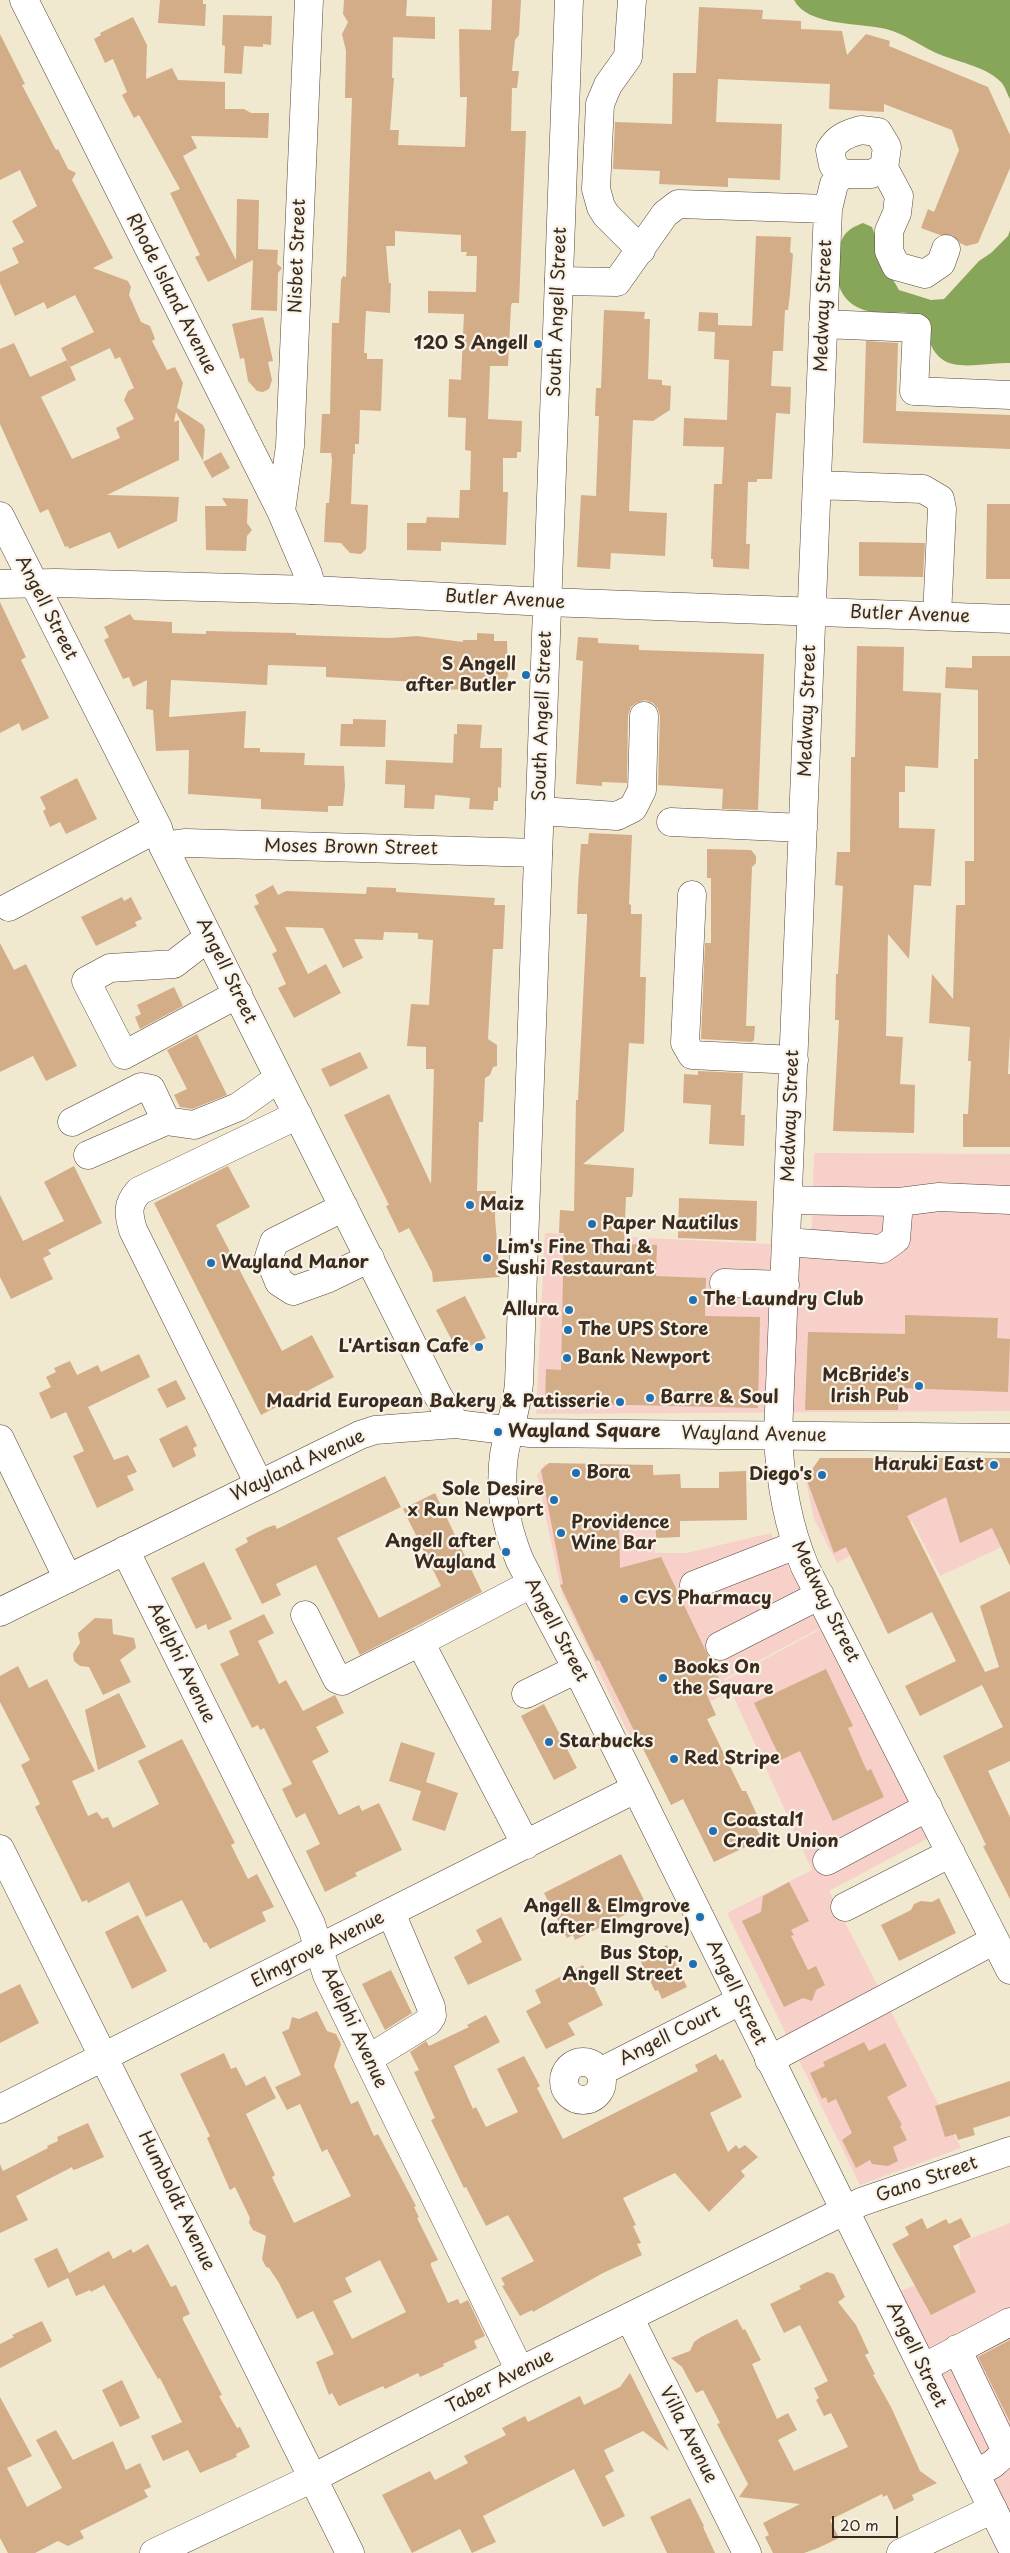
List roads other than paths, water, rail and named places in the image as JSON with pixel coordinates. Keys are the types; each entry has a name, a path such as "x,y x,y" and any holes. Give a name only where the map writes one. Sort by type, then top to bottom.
{"street":[{"name":"Rhode Island Avenue","path":"24,0 281,511 308,574 312,590"},
{"name":"Nisbet Street","path":"281,511 290,446 309,0"},
{"name":"South Angell Street","path":"510,1432 519,1384 569,0"},
{"path":"632,0 630,50 625,64 608,86 600,104 596,188 606,215 640,250"},
{"path":"884,168 871,174 842,174 833,166 830,150 836,140 846,134 861,130 878,132 887,147 884,168 899,196 897,213 889,231 889,251 896,266 925,274 941,263 946,249"},
{"name":"Medway Street","path":"842,174 834,184 828,209 778,1435 782,1491 796,1545 1010,1970"},
{"path":"559,281 612,283 620,279 665,214 678,204 828,209"},
{"path":"823,324 917,328 914,390 1010,395"},
{"path":"817,485 923,489 940,499 942,509 937,616"},
{"name":"Angell Street","path":"0,516 438,1396 456,1424"},
{"name":"Butler Avenue","path":"0,584 312,590 547,602 1010,619"},
{"path":"540,811 617,816 633,808 642,790 644,716"},
{"path":"671,822 803,828"},
{"path":"9,907 160,837"},
{"name":"Moses Brown Street","path":"160,837 186,843 538,853"},
{"path":"692,895 685,1043 692,1055 794,1060"},
{"path":"209,937 174,964 110,968 86,981 124,1055 238,994"},
{"path":"88,1155 166,1121 194,1125 238,1107 279,1078"},
{"path":"72,1122 141,1087 151,1089 166,1121"},
{"path":"259,1484 133,1230 128,1212 131,1200 139,1191 298,1115"},
{"path":"788,1200 899,1202 939,1197 1010,1200"},
{"path":"786,1242 882,1249 896,1239 899,1202"},
{"path":"344,1207 274,1242 268,1257 278,1282 293,1291 329,1278 370,1258"},
{"path":"724,1283 785,1285"},
{"name":"Wayland Avenue","path":"0,1612 259,1484 360,1435 375,1430 456,1424 510,1432 1010,1438"},
{"name":"Angell Street","path":"510,1432 503,1468 504,1504 513,1544 531,1584 577,1669 1010,2544"},
{"path":"0,1439 68,1579"},
{"path":"694,1584 796,1545"},
{"name":"Adelphi Avenue","path":"125,1550 311,1924 326,1975 520,2371"},
{"path":"306,1615 338,1679 342,1680 531,1584"},
{"path":"720,1646 820,1595"},
{"path":"420,1642 526,1845"},
{"path":"526,1694 577,1669"},
{"name":"Elmgrove Avenue","path":"0,2109 319,1950 635,1789"},
{"path":"827,1861 928,1808"},
{"name":"Humboldt Avenue","path":"0,1849 350,2553"},
{"path":"846,1907 951,1853"},
{"path":"368,2059 428,2022 432,2016 431,2007 391,1913"},
{"path":"769,2060 995,1940"},
{"name":"Angell Court","path":"600,2072 740,2001"},
{"name":"Gano Street","path":"844,2211 861,2202 1010,2152"},
{"name":"Taber Avenue","path":"154,2553 313,2478 520,2371 844,2211"},
{"name":"Villa Avenue","path":"629,2317 747,2553"},
{"path":"923,2368 1010,2322"},
{"path":"957,2349 1003,2445 1005,2453 993,2464 975,2474"},
{"path":"901,2553 993,2509"}],"place":[{"name":"120 S Angell","path":"538,344"},
{"name":"S Angell after Butler","path":"526,675"},
{"name":"Maiz","path":"470,1205"},
{"name":"Paper Nautilus","path":"592,1224"},
{"name":"Lim's Fine Thai & Sushi Restaurant","path":"487,1258"},
{"name":"Wayland Manor","path":"211,1263"},
{"name":"The Laundry Club","path":"693,1300"},
{"name":"Allura","path":"569,1310"},
{"name":"The UPS Store","path":"568,1330"},
{"name":"L'Artisan Cafe","path":"479,1347"},
{"name":"Bank Newport","path":"567,1358"},
{"name":"McBride's Irish Pub","path":"919,1386"},
{"name":"Barre & Soul","path":"650,1398"},
{"name":"Madrid European Bakery & Patisserie","path":"620,1402"},
{"name":"Wayland Square","path":"498,1432"},
{"name":"Haruki East","path":"994,1465"},
{"name":"Bora","path":"576,1473"},
{"name":"Diego's","path":"822,1475"},
{"name":"Sole Desire x Run Newport","path":"554,1500"},
{"name":"Providence Wine Bar","path":"561,1533"},
{"name":"Angell after Wayland","path":"506,1552"},
{"name":"CVS Pharmacy","path":"624,1599"},
{"name":"Books On the Square","path":"663,1678"},
{"name":"Starbucks","path":"549,1742"},
{"name":"Red Stripe","path":"674,1759"},
{"name":"Coastal1 Credit Union","path":"713,1831"},
{"name":"Angell & Elmgrove (after Elmgrove)","path":"700,1917"},
{"name":"Bus Stop, Angell Street","path":"693,1964"}]}
